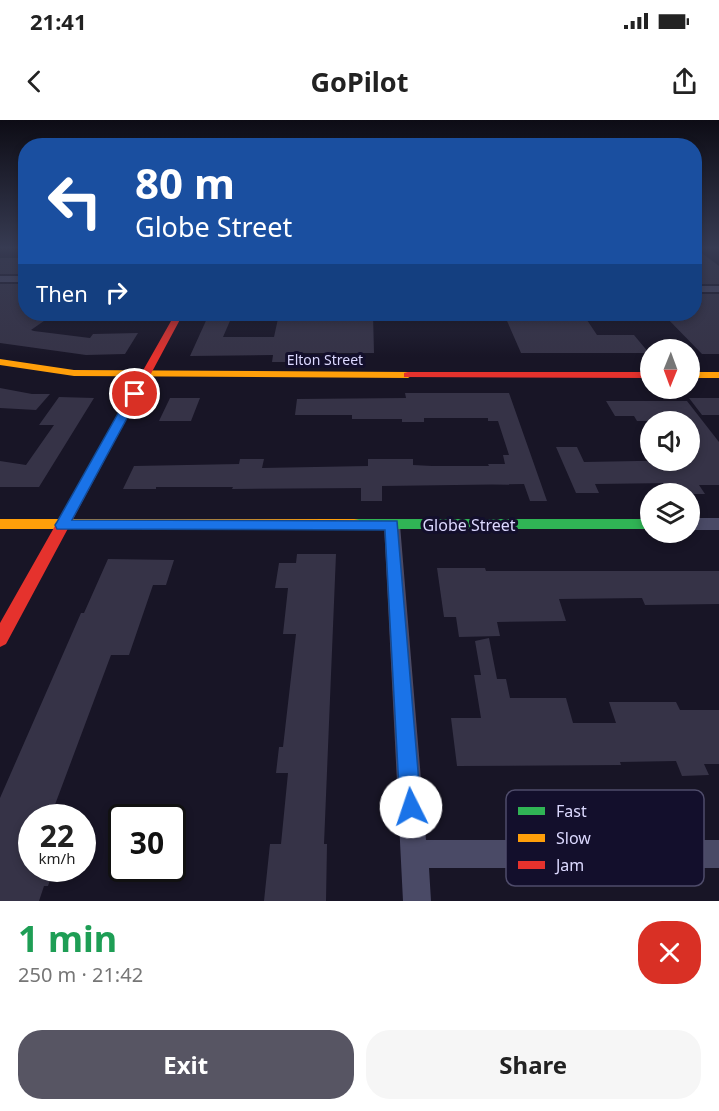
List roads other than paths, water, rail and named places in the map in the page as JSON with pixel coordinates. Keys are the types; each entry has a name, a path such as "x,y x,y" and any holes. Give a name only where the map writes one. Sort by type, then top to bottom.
{"street":[{"path":"702,289 719,288"},
{"path":"0,639 175,321"},
{"name":"Elton Street","path":"0,362 74,373 145,375 640,375"},
{"path":"700,375 719,375"},
{"name":"Globe Street","path":"0,524 640,524"},
{"path":"700,524 719,524"},
{"path":"392,525 417,901"},
{"path":"414,854 506,854"}]}
